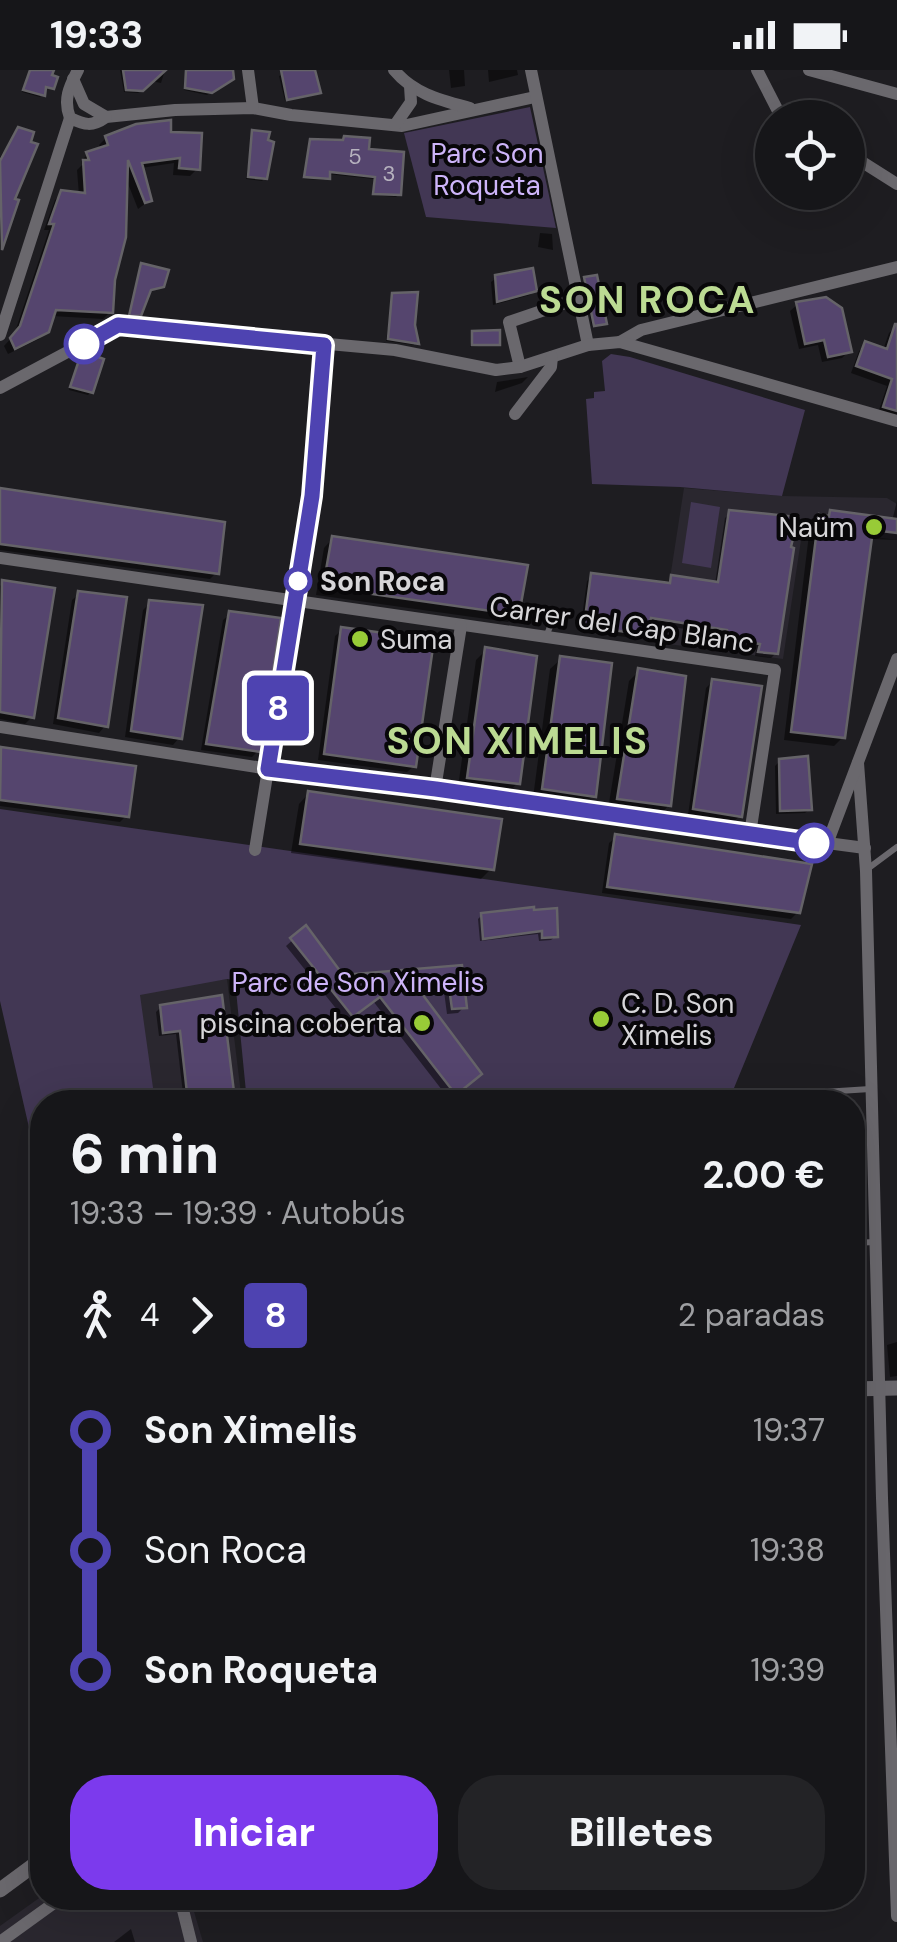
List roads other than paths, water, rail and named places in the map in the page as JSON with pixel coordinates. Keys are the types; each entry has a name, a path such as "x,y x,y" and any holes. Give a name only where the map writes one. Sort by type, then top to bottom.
{"street":[{"path":"248,70 254,108"},
{"path":"394,70 410,86 431,98 475,109"},
{"path":"532,70 588,346"},
{"path":"758,70 772,100"},
{"path":"809,70 897,94"},
{"path":"76,75 84,104 106,117"},
{"path":"0,335 70,118 66,98 76,75"},
{"path":"395,126 411,102 410,86"},
{"path":"70,118 85,126 106,117 254,108 291,116 395,126 535,96"},
{"path":"423,122 431,112 431,98"},
{"path":"865,164 897,184"},
{"path":"0,388 118,325 395,350 496,370 520,368 588,346 620,342 641,330 897,267"},
{"path":"520,368 509,322 577,299"},
{"path":"620,342 897,421"},
{"path":"255,850 312,496 324,345"},
{"path":"516,414 551,366 552,357"},
{"name":"Carrer del Cap Blanc","path":"0,558 775,670 750,834"},
{"path":"436,789 461,626"},
{"path":"828,844 897,660"},
{"path":"0,727 268,769 865,848"},
{"path":"858,763 866,870 897,1916"},
{"path":"865,1389 897,1388"},
{"path":"0,1890 30,1868"},
{"path":"0,1942 44,1910"},
{"path":"183,1910 191,1942"}],"lane":[{"path":"545,639 553,619"},
{"path":"866,870 897,847"},
{"path":"855,1090 871,1089"},
{"path":"865,1242 876,1242"}],"place":[{"name":"Naüm","path":"874,527"},
{"name":"Son Roca","path":"298,581"},
{"name":"Suma","path":"360,639"},
{"name":"C. D. Son Ximelis","path":"601,1019"},
{"name":"piscina coberta","path":"422,1023"}],"district":[{"name":"SON ROCA","path":"648,300"},
{"name":"SON XIMELIS","path":"518,741"}],"park label":[{"name":"Parc Son Roqueta","path":"487,169"},
{"name":"Parc de Son Ximelis","path":"358,982"}]}
